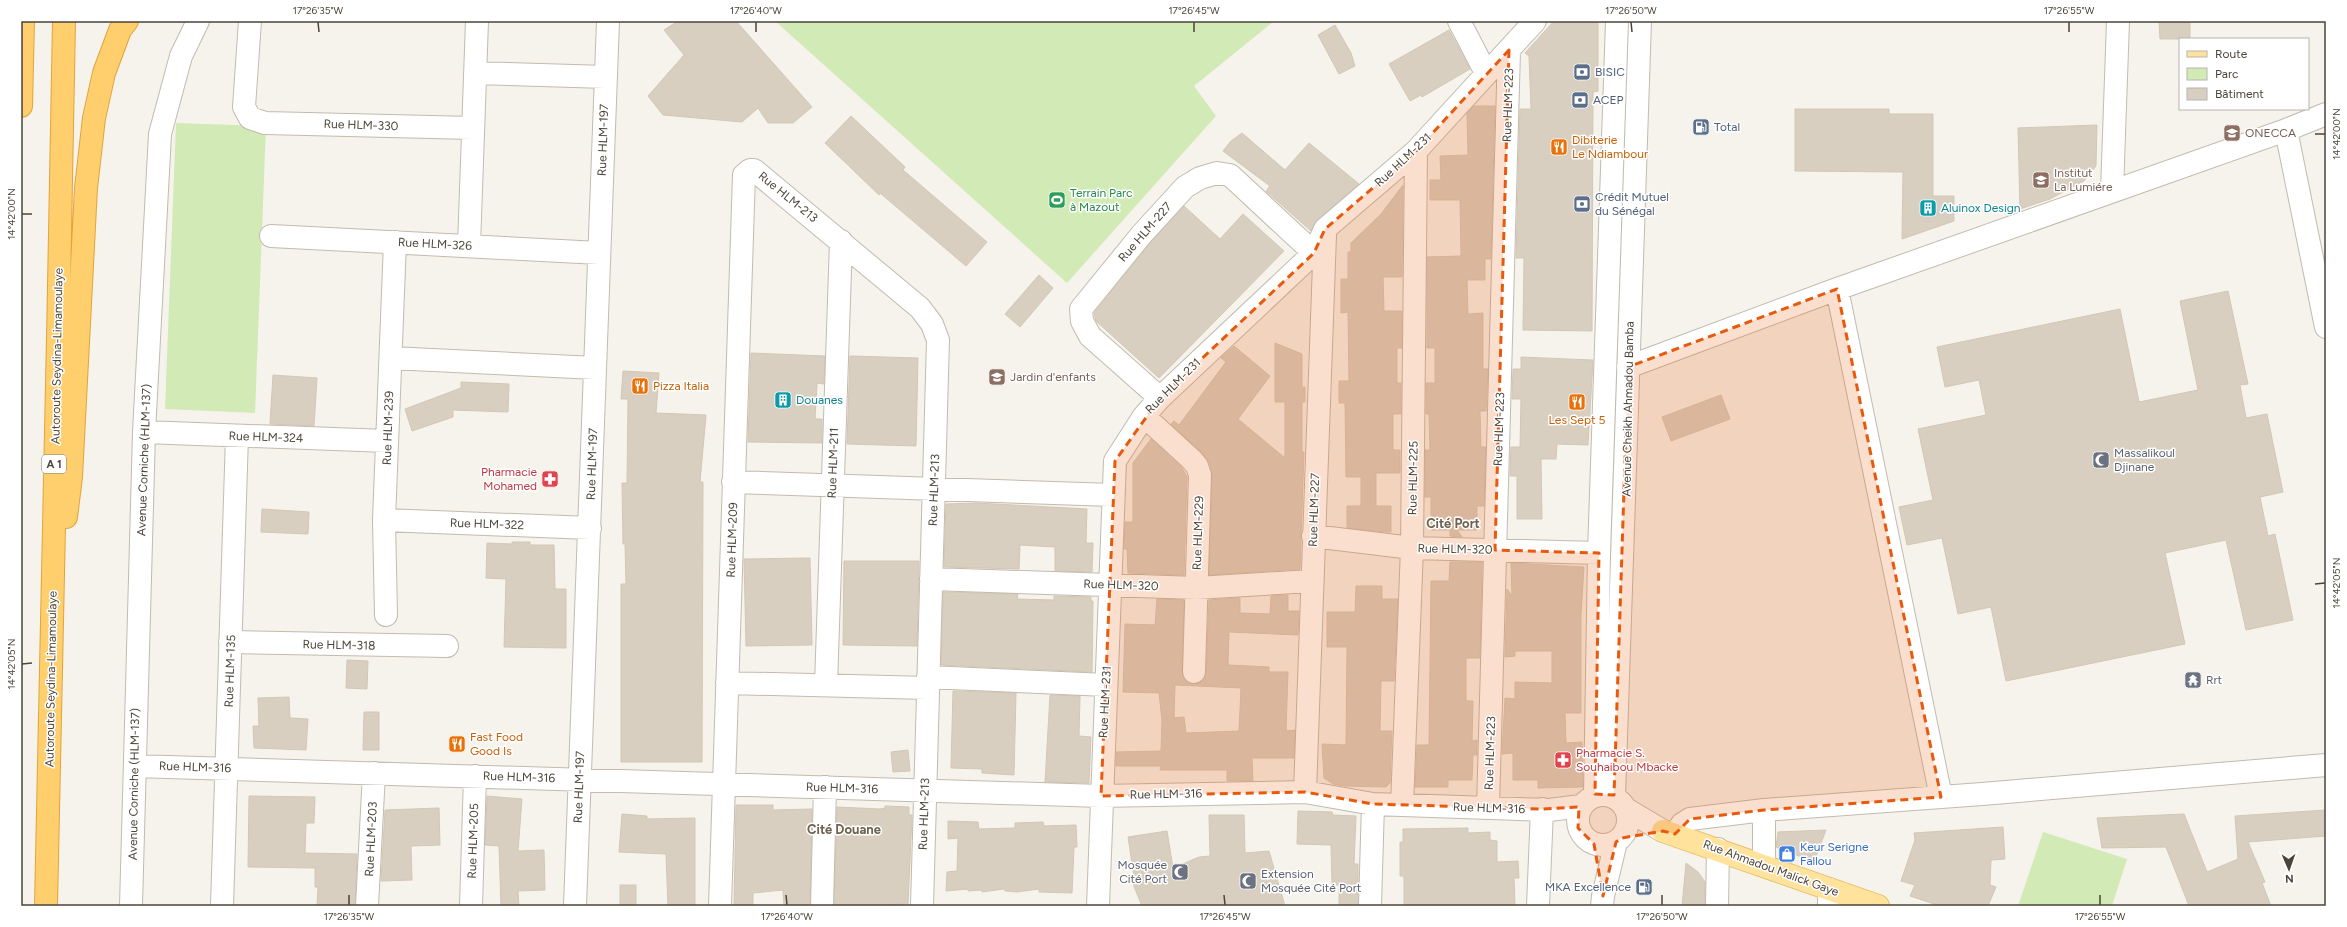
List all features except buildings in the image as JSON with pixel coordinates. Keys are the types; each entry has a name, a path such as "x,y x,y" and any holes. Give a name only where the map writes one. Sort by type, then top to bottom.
{"highway":[{"path":"21,106 23,21"},
{"name":"Autoroute Seydina-Limamoulaye","path":"46,906 53,636 53,527 64,21"},
{"path":"53,636 71,477 86,188 94,118 104,73 120,30 127,21"}],"main road":[{"name":"Rue Ahmadou Malick Gaye","path":"1669,832 1764,865 1829,897 1878,906"}],"street":[{"name":"Avenue Corniche (HLM-137)","path":"131,906 144,432 160,134 181,56 198,21"},
{"name":"Rue HLM-330","path":"250,21 244,107 250,118 265,123 473,128"},
{"path":"469,246 477,21"},
{"name":"Rue HLM-197","path":"575,906 608,21"},
{"path":"1458,21 1486,73"},
{"name":"Rue HLM-231","path":"1098,906 1101,796 1115,461 1144,416 1160,398 1314,253 1325,229 1416,151 1535,21"},
{"name":"Avenue Cheikh Ahmadou Bamba","path":"1599,806 1599,553 1617,21"},
{"name":"Avenue Cheikh Ahmadou Bamba","path":"1599,806 1628,367 1640,21"},
{"path":"2112,191 2118,21"},
{"name":"Rue HLM-223","path":"1488,808 1509,50"},
{"path":"475,73 606,77"},
{"path":"1628,367 1837,289 2286,130 2326,114"},
{"path":"2286,130 2326,327"},
{"name":"Rue HLM-225","path":"1402,805 1412,548 1416,151"},
{"name":"Rue HLM-213","path":"744,175 750,170 758,171 920,308 932,324 938,340 922,906"},
{"name":"Rue HLM-227","path":"1160,398 1090,336 1082,321 1081,309 1184,186 1200,178 1218,173 1230,175 1314,253"},
{"name":"Rue HLM-209","path":"720,906 744,175"},
{"name":"Rue HLM-227","path":"1305,792 1311,581 1325,229"},
{"name":"Rue HLM-326","path":"271,236 599,253"},
{"name":"Rue HLM-211","path":"826,685 841,241"},
{"name":"Rue HLM-239","path":"386,615 384,520 395,242"},
{"path":"1837,289 1941,797"},
{"path":"391,358 595,368"},
{"name":"Rue HLM-229","path":"1144,416 1194,462 1200,475 1194,672"},
{"name":"Rue HLM-324","path":"144,432 387,441"},
{"name":"Rue HLM-135","path":"222,906 237,436"},
{"path":"734,482 1113,495"},
{"name":"Rue HLM-322","path":"384,520 590,528"},
{"name":"Rue HLM-320","path":"1313,536 1412,548 1599,553"},
{"name":"Rue HLM-320","path":"931,579 1197,588 1311,581"},
{"name":"Rue HLM-318","path":"230,642 447,646"},
{"path":"727,683 826,685 928,682 1106,685"},
{"path":"1669,832 1690,819 1764,810 2326,765"},
{"name":"Rue HLM-316","path":"134,766 1101,796 1305,792 1373,804 1545,810 1599,806"},
{"name":"Rue HLM-203","path":"367,906 374,773"},
{"name":"Rue HLM-205","path":"472,906 475,776"},
{"path":"822,906 825,787"},
{"path":"1370,906 1373,804"},
{"path":"1599,806 1628,824 1619,840 1602,901 1595,863 1594,844 1582,834 1599,806"},
{"name":"Rue Ahmadou Malick Gaye","path":"1599,806 1669,832"},
{"path":"1538,906 1545,810"},
{"path":"1764,810 1764,865"},
{"name":"Rue Ahmadou Malick Gaye","path":"1594,844 1609,845 1619,840 1644,832 1669,832"},
{"path":"1717,906 1718,849"}],"highlighted area":[{"path":"1509,50 1495,550 1599,553 1595,794 1614,795 1628,367 1837,289 1941,797 1764,810 1690,819 1675,834 1663,831 1622,838 1616,842 1603,896 1594,844 1578,828 1579,807 1542,809 1373,804 1305,792 1101,796 1115,461 1160,398 1314,253 1325,229 1416,151"}],"green space":[{"name":"Terrain Parc à Mazout","path":"775,21 1274,21 1194,86 1216,116 1067,283"},
{"path":"176,123 266,126 255,413 165,409"},
{"path":"2043,832 2127,859 2112,906 2018,906"}],"place":[{"name":"BISIC","path":"1582,72"},
{"name":"ACEP","path":"1580,100"},
{"name":"Total","path":"1701,127"},
{"name":"ONECCA","path":"2232,133"},
{"name":"Dibiterie Le Ndiambour","path":"1559,147"},
{"name":"Institut La Lumiére","path":"2041,180"},
{"name":"Terrain Parc à Mazout","path":"1057,200"},
{"name":"Crédit Mutuel du Sénégal","path":"1582,204"},
{"name":"Aluinox Design","path":"1928,208"},
{"name":"Jardin d'enfants","path":"997,377"},
{"name":"Pizza Italia","path":"640,386"},
{"name":"Douanes","path":"783,400"},
{"name":"Les Sept 5","path":"1577,402"},
{"name":"Massalikoul Djinane","path":"2101,460"},
{"name":"Pharmacie Mohamed","path":"550,479"},
{"name":"Rrt","path":"2193,680"},
{"name":"Fast Food Good Is","path":"457,744"},
{"name":"Pharmacie S. Souhaibou Mbacke","path":"1563,760"},
{"name":"Keur Serigne Fallou","path":"1787,854"},
{"name":"Mosquée Cité Port","path":"1180,872"},
{"name":"Extension Mosquée Cité Port","path":"1248,881"},
{"name":"MKA Excellence","path":"1644,887"}],"district":[{"name":"Cité Port","path":"1453,523"},
{"name":"Cité Douane","path":"844,829"}]}
